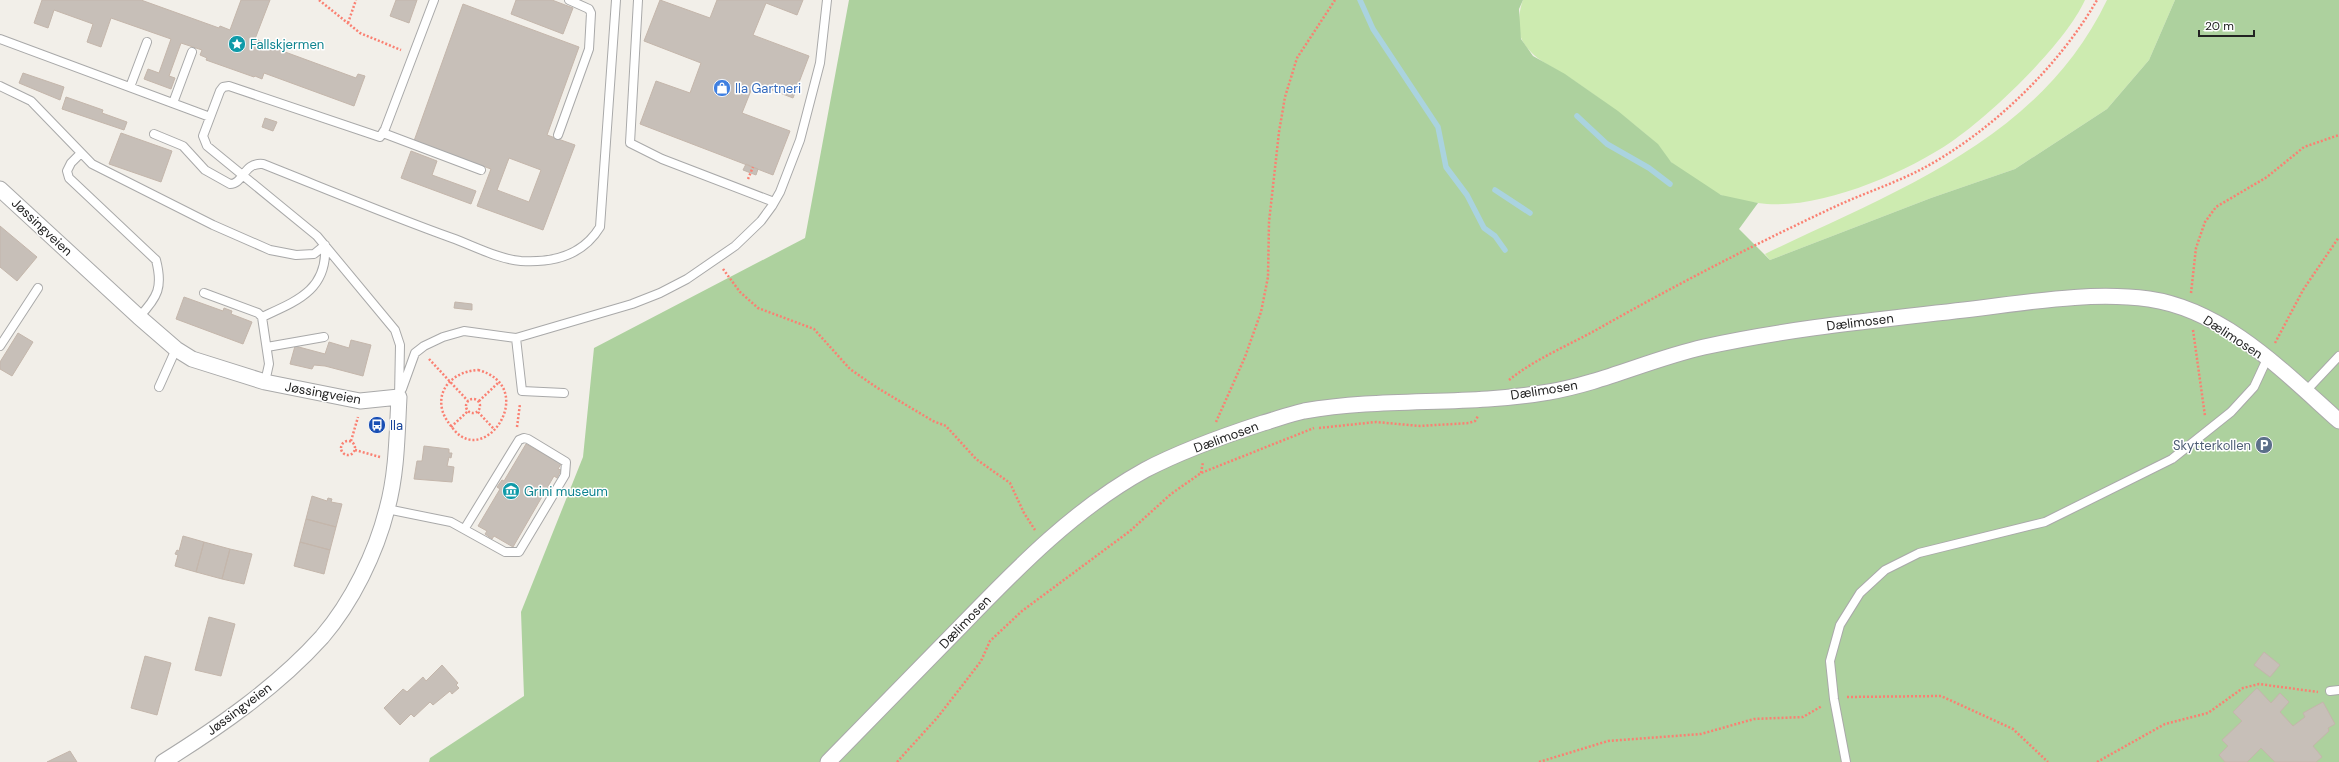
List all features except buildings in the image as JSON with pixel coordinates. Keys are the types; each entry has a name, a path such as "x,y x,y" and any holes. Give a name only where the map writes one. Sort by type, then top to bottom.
{"street":[{"name":"Jøssingveien","path":"0,189 139,317 176,349 206,365 264,382 363,401 399,398 394,462 387,509 366,566 341,610 322,636 276,681 249,702 163,762"},
{"name":"Dælimosen","path":"828,762 1013,573 1045,543 1090,507 1144,471 1207,441 1301,412 1365,405 1486,398 1548,392 1610,377 1699,348 1790,330 2096,295 2153,300 2190,309 2225,328 2267,359 2339,421"}],"lane":[{"path":"399,398 399,336 325,246 204,141 203,136 220,91 223,87 229,86 376,137 380,137 383,133 434,0"},
{"path":"558,135 590,44 589,9 570,0"},
{"path":"154,134 184,146 205,170 225,181 235,183 255,163 263,164 400,220 500,256 535,261 568,255 582,249 593,238 600,227 616,0"},
{"path":"638,0 630,144 774,202"},
{"path":"399,398 412,361 420,349 443,337 464,331 516,338 632,304 666,290 735,246 761,221 774,202 800,140 811,103 820,63 827,0"},
{"path":"0,39 210,117"},
{"path":"130,87 147,42"},
{"path":"173,103 192,52"},
{"path":"0,86 31,101 80,154 104,171 213,225 270,250 306,256 314,254 325,246"},
{"path":"383,133 481,170"},
{"path":"80,154 67,171 69,178 156,260 159,272 156,297 139,317"},
{"path":"262,317 292,303 315,286 324,268 325,246"},
{"path":"0,346 38,288"},
{"path":"204,293 258,313 262,317 269,364 264,382"},
{"path":"267,347 324,337"},
{"path":"516,338 522,391 564,393"},
{"path":"159,387 176,349"},
{"path":"2305,392 2339,356"},
{"path":"1846,762 1834,699 1830,662 1840,625 1860,593 1885,570 1919,553 2045,522 2172,459 2231,412 2254,387 2267,359"},
{"path":"387,509 445,520 465,528 505,552 519,552 565,475 567,467 566,462 524,438 514,445 465,528"}],"path":[{"path":"318,0 368,38 414,54"},
{"path":"348,23 356,0"},
{"path":"1207,441 1245,357 1261,312 1268,277 1268,222 1285,97 1297,58 1335,0"},
{"path":"897,762 936,718 981,662 990,641 1022,611 1130,531 1171,494 1201,473 1314,428 1376,422 1420,426 1469,423 1475,421 1486,398 1517,374 1635,308 1831,209 1919,170 1965,141 2003,111 2038,78 2085,21 2097,0"},
{"path":"2207,431 2190,309 2196,248 2205,222 2216,207 2267,177 2304,147 2339,135"},
{"path":"2267,359 2303,290 2339,238"},
{"path":"715,260 740,292 758,308 814,329 850,369 876,387 933,421 946,426 976,458 1010,483 1024,513 1045,543"},
{"path":"420,349 468,401"},
{"path":"478,370 487,373 499,382 506,395 507,404 505,414 494,429 482,440 471,442 457,434 445,418 441,402 442,394 450,381 459,374 478,370"},
{"path":"479,401 499,382"},
{"path":"514,445 522,391"},
{"path":"468,401 472,399 479,401"},
{"path":"350,441 363,401"},
{"path":"468,401 466,405 468,411"},
{"path":"478,412 481,406 479,401"},
{"path":"451,426 468,411"},
{"path":"468,411 472,413 478,412"},
{"path":"478,412 494,429"},
{"path":"350,441 355,444 355,450 350,455 342,451 342,444 350,441"},
{"path":"355,450 394,462"},
{"path":"2097,762 2165,724 2208,713 2248,687 2259,684 2312,692 2335,690"},
{"path":"1539,762 1608,741 1701,734 1754,719 1803,717 1834,699 1856,696 1941,696 2012,729 2048,762"}],"green space":[{"path":"849,0 1523,0 1519,9 1521,39 1533,56 1565,74 1618,111 1658,144 1671,162 1721,195 1758,203 1739,229 1770,260 1931,198 2015,169 2107,109 2149,60 2175,0 2339,0 2339,762 429,762 430,758 524,696 521,612 583,457 594,348 805,238"},
{"path":"1523,0 2085,0 2075,18 2045,57 2006,96 1968,130 1951,142 1909,166 1858,188 1806,202 1781,204 1739,200 1725,197 1716,193 1672,163 1656,143 1626,118 1573,80 1538,58 1526,47 1520,36 1519,20"},
{"path":"2107,0 2175,0 2149,60 2107,109 2015,169 1931,198 1770,260 1765,254 1913,183 1960,156 2004,125 2044,90 2078,49"}],"waterway":[{"path":"1360,0 1373,29 1438,127 1446,167 1467,195 1484,228 1495,236 1505,250"},
{"path":"1577,116 1607,144 1649,168 1670,184"},
{"path":"1495,190 1530,213"}],"place":[{"name":"Fallskjermen","path":"237,44"},
{"name":"Ila Gartneri","path":"722,88"},
{"name":"Ila","path":"377,425"},
{"name":"Skytterkollen","path":"2264,445"},
{"name":"Grini museum","path":"511,491"}]}
